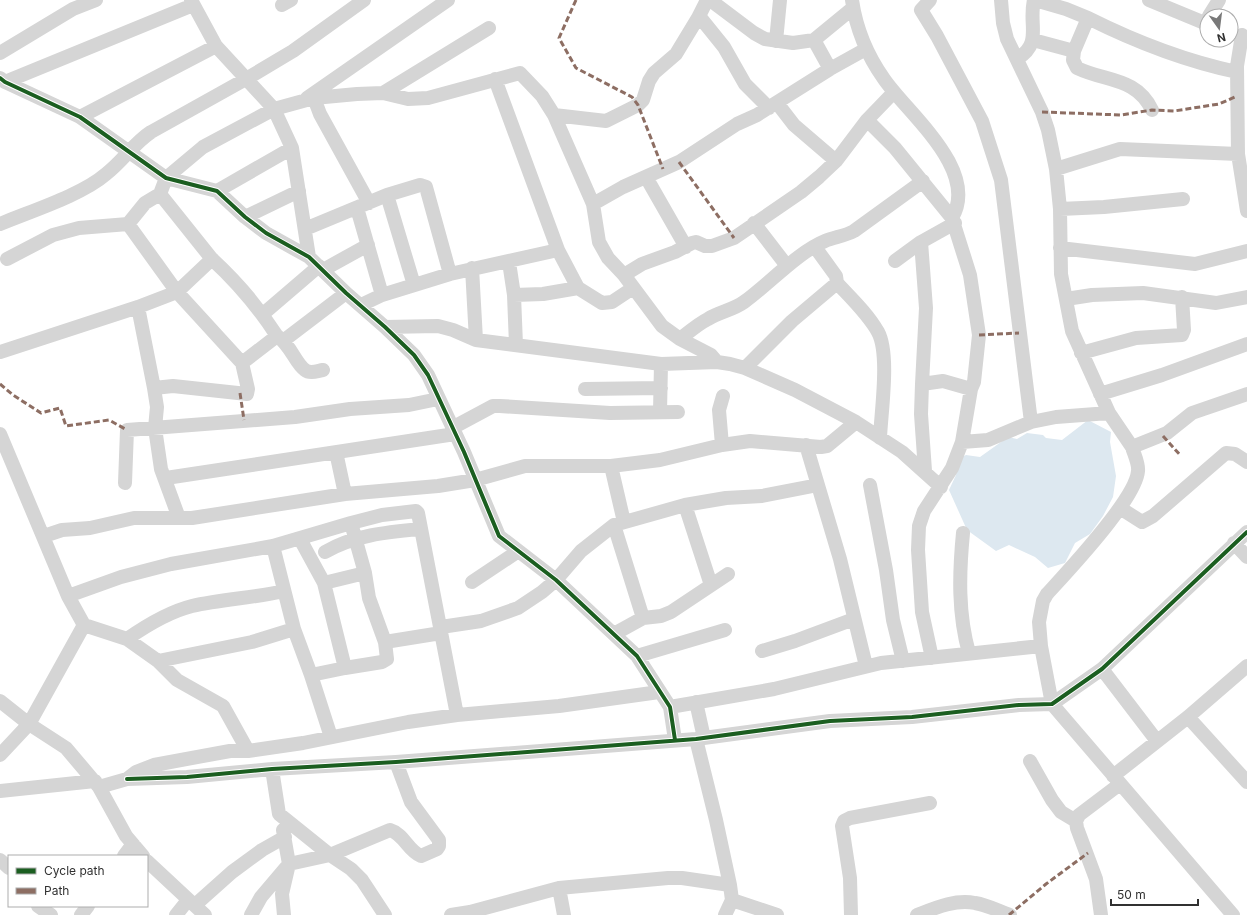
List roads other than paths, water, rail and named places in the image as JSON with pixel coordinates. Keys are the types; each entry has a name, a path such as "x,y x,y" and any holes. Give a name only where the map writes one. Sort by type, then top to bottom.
{"street":[{"path":"0,53 73,9 96,0"},
{"path":"0,224 61,199 95,182 107,174 130,152 140,139 246,79 316,36 364,0"},
{"path":"554,115 606,121 638,105 643,100 649,81 654,72 676,54 707,0"},
{"path":"710,0 754,33 776,41 793,43 814,40 853,4 866,49 880,74 933,138 952,169 959,193 953,220 895,262"},
{"path":"776,41 780,0"},
{"path":"930,0 921,10 937,36 982,120 1000,180 1031,422"},
{"path":"1016,59 1030,48 1033,40 1035,0 1066,8 1147,45 1180,58 1237,72"},
{"path":"1149,0 1199,17"},
{"path":"1003,1 1003,23 1007,39 1042,112 1048,130 1056,169 1060,208 1061,274 1072,331 1109,413 1132,447 1138,470 1134,485 1120,508 1047,594 1043,601 1040,622 1041,646 1052,704 1233,915"},
{"path":"308,100 441,2"},
{"path":"2,80 192,3 216,46 274,109 292,148 305,229 317,264"},
{"path":"699,16 724,47 746,84 773,105 797,128 836,161"},
{"path":"1088,18 1074,51 1074,60 1077,68 1120,81 1139,91 1147,99 1152,110"},
{"path":"383,93 489,28"},
{"path":"1240,35 1237,72 1238,154 1247,211"},
{"path":"814,40 830,69"},
{"path":"1033,40 1074,51"},
{"path":"80,117 216,46"},
{"path":"593,204 679,162 736,124 773,105 830,69 866,49"},
{"path":"7,259 60,234 79,228 128,224 145,203 160,194 166,178 203,147 274,109 308,100 383,93 408,100 428,98 520,73 542,96 554,115 593,204 599,242 608,258 624,275 662,326 680,339 711,355 717,362"},
{"path":"495,79 558,250 578,288 602,303 612,302 634,288"},
{"path":"2,80 80,117 166,178 217,191 245,217 266,233 317,264 346,293 414,355 428,375 499,536 517,552 556,580 637,656 670,707 675,740"},
{"path":"624,275 642,264 675,252 696,242 705,246 720,245 734,238 801,192 836,161 867,120 894,92"},
{"path":"308,100 320,114 363,205 368,245 382,296"},
{"path":"867,120 923,181 953,220 970,275 979,335 975,375 971,389 962,442 952,468 924,512 919,526 918,550 922,612 932,658"},
{"path":"217,191 292,148"},
{"path":"1056,169 1120,149 1238,154"},
{"path":"646,177 686,246"},
{"path":"680,339 708,318 742,303 765,286 787,266 815,247 825,241 847,235 854,231 923,181"},
{"path":"305,229 387,195 420,184 426,187 450,274"},
{"path":"245,217 300,191"},
{"path":"160,194 212,259 263,314 304,370 311,372 323,370"},
{"path":"387,195 414,285"},
{"path":"1060,208 1104,207 1183,199"},
{"path":"754,223 787,266"},
{"path":"128,224 177,292 242,362 248,389 247,394 173,386 154,388"},
{"path":"921,242 926,308 921,414 925,471"},
{"path":"263,314 317,264 368,245"},
{"path":"815,247 836,276 837,283 878,332 882,342 884,357 880,438"},
{"path":"1060,248 1195,264 1247,251"},
{"path":"361,306 382,296 450,274 558,250"},
{"path":"0,352 138,307 177,292 212,259"},
{"path":"509,262 514,295 516,345"},
{"path":"472,268 476,340"},
{"path":"745,368 792,321 837,283"},
{"path":"514,295 543,294 578,288"},
{"path":"242,362 346,293"},
{"path":"1066,300 1092,296 1143,293 1216,303 1247,297"},
{"path":"1081,353 1136,338 1182,335 1184,330 1182,298"},
{"path":"138,307 157,407 155,428 161,469 166,478 179,518"},
{"path":"385,327 438,326 454,330 476,340 661,364 717,362 745,368 795,390 856,422 902,452 925,471 941,487"},
{"path":"1100,394 1162,375 1247,344"},
{"path":"660,412 661,364"},
{"path":"922,384 943,382 971,389"},
{"path":"585,389 661,388"},
{"path":"1132,447 1167,433 1192,413 1247,394"},
{"path":"722,445 719,410 723,396"},
{"path":"125,483 127,430 295,416 350,409 409,405 438,399"},
{"path":"166,478 336,452 453,431 492,406 610,413 678,412"},
{"path":"962,442 988,440 1031,422 1056,417 1109,413"},
{"path":"44,536 62,530 90,528 134,518 192,518 345,494 438,486 475,480 525,466 611,466 660,460 722,445 750,441 806,445 813,447 827,446 856,422"},
{"path":"0,434 68,596 84,625 126,639 158,661 177,680 223,706 248,751"},
{"path":"806,445 840,559 866,666"},
{"path":"336,452 345,494"},
{"path":"1120,508 1142,522 1153,516 1226,454 1235,454 1247,462"},
{"path":"611,466 619,523 643,618"},
{"path":"870,484 886,570 893,620 902,661"},
{"path":"385,642 441,630 511,611 542,592 556,580 581,550 619,523 684,504 726,498 762,496 818,485"},
{"path":"684,504 711,585"},
{"path":"68,596 121,577 171,564 274,546 351,523 413,510 418,513 457,715"},
{"path":"312,675 385,661 387,659 385,642 369,598 365,573 351,523"},
{"path":"325,552 338,545 356,539 393,531 420,529"},
{"path":"0,791 97,784 127,779 187,777 272,769 396,762 700,738 830,721 912,717 1019,705 1052,704 1102,669 1247,532"},
{"path":"963,533 959,575 962,593 962,629 969,653"},
{"path":"300,539 324,583 345,668"},
{"path":"1234,543 1247,557"},
{"path":"274,546 294,630 312,675 331,737"},
{"path":"472,582 517,552"},
{"path":"324,583 365,573"},
{"path":"614,634 643,618 661,616 671,612 728,574"},
{"path":"126,639 150,622 192,606 259,597 284,591"},
{"path":"762,651 796,641 854,619"},
{"path":"0,754 29,724 84,625"},
{"path":"158,661 244,644 294,630"},
{"path":"637,656 725,630"},
{"path":"670,707 774,689 866,666 969,653 1041,646"},
{"path":"1101,915 1096,879 1077,828 1076,821 1078,815 1157,741 1188,717 1247,666"},
{"path":"1102,669 1157,741"},
{"path":"127,779 136,772 170,761 230,751 248,751 457,715 515,709 546,708 660,692"},
{"path":"0,701 29,724 66,748 97,784 132,844 142,855"},
{"path":"696,702 700,738 730,885 732,900 725,915"},
{"path":"1188,717 1247,782"},
{"path":"1030,761 1052,800 1061,812 1076,821"},
{"path":"251,915 261,897 289,864 330,855 390,830 396,832 413,852 421,856 437,849 440,846 439,840 411,802 396,762"},
{"path":"272,769 289,864 282,894 284,915"},
{"path":"851,915 850,878 842,826 844,821 850,818 930,804"},
{"path":"280,814 330,855 351,869 362,880 385,915"},
{"path":"176,915 196,907 232,872 262,850 285,837"},
{"path":"125,855 132,844"},
{"path":"0,860 8,867"},
{"path":"148,861 196,907"},
{"path":"451,915 470,912 559,888 668,878 682,878 730,885"},
{"path":"559,888 564,915"},
{"path":"732,900 777,915"},
{"path":"917,915 942,906 963,902 974,903 1010,915"},
{"path":"81,915 87,907"}]}
